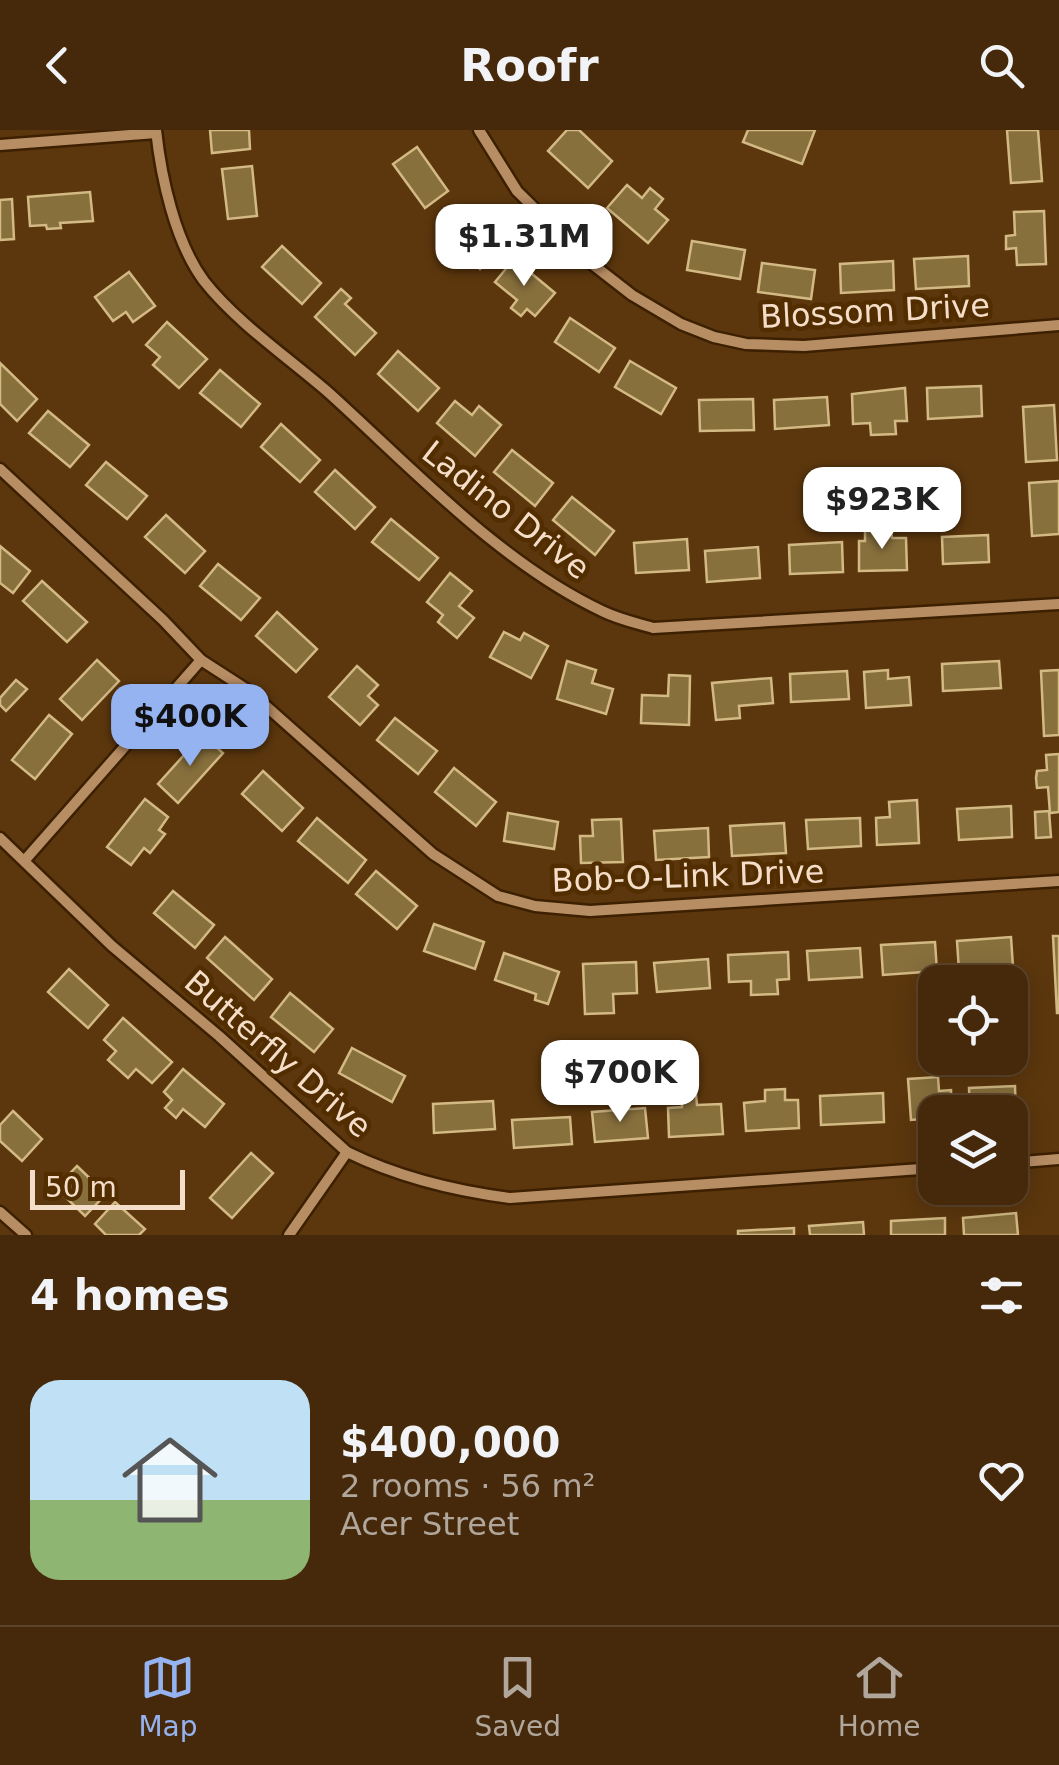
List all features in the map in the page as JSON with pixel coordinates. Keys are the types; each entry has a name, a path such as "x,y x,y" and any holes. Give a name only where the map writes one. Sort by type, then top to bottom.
{"street":[{"name":"Blossom Drive","path":"480,130 517,191 587,260 632,295 681,324 714,337 746,344 804,346 1059,325"},
{"path":"0,146 156,131"},
{"name":"Ladino Drive","path":"156,131 162,182 188,251 204,281 441,497 556,588 606,614 652,628 1059,604"},
{"name":"Bob-O-Link Drive","path":"0,469 163,620 200,660 248,691 433,854 498,896 535,906 590,911 1059,882"},
{"path":"25,860 200,660"},
{"name":"Butterfly Drive","path":"0,838 112,946 347,1152 367,1162 460,1189 510,1198 918,1169"},
{"path":"289,1235 347,1152"},
{"path":"1028,1162 1059,1160"},
{"path":"0,1212 26,1235"}],"building":[{"path":"210,130 249,130 250,149 212,153"},
{"path":"567,130 579,130 612,161 588,188 548,151"},
{"path":"748,130 815,130 802,164 743,142"},
{"path":"1007,130 1038,130 1042,181 1011,183"},
{"path":"417,147 448,191 425,208 393,164"},
{"path":"252,166 257,216 228,219 222,169"},
{"path":"627,185 642,198 650,188 663,199 655,209 668,220 648,243 607,208"},
{"path":"90,192 93,221 60,223 61,228 30,226 28,197"},
{"path":"12,199 14,239 0,240 0,200"},
{"path":"461,210 501,246 480,269 441,233"},
{"path":"1044,211 1046,264 1017,265 1016,248 1006,249 1006,236 1015,235 1014,212"},
{"path":"692,241 745,250 740,279 687,270"},
{"path":"282,246 321,283 302,304 262,267"},
{"path":"968,256 969,286 916,289 914,259"},
{"path":"514,259 555,293 535,316 527,309 521,316 511,308 517,300 495,282"},
{"path":"893,261 894,290 841,293 840,264"},
{"path":"762,263 815,270 811,299 758,292"},
{"path":"129,272 155,306 133,322 126,312 113,321 95,297"},
{"path":"341,289 351,298 345,304 376,333 355,355 315,317"},
{"path":"570,318 615,348 599,372 555,342"},
{"path":"167,322 207,359 179,388 153,365 160,357 146,345"},
{"path":"398,351 439,388 418,411 378,374"},
{"path":"630,361 676,388 661,414 615,387"},
{"path":"0,363 37,399 17,421 0,404"},
{"path":"220,370 260,404 241,427 200,393"},
{"path":"981,386 982,416 928,419 927,388"},
{"path":"905,388 907,421 895,421 896,434 871,435 870,423 853,424 852,394"},
{"path":"827,397 829,425 775,429 774,400"},
{"path":"753,399 754,430 700,431 699,400"},
{"path":"455,401 472,415 479,406 501,425 475,456 437,423"},
{"path":"1054,405 1057,460 1026,462 1023,407"},
{"path":"48,411 89,445 70,467 29,433"},
{"path":"281,424 320,460 300,482 261,447"},
{"path":"512,450 553,483 535,506 494,472"},
{"path":"106,462 147,496 127,519 86,485"},
{"path":"335,470 375,507 355,529 315,492"},
{"path":"1059,481 1059,534 1032,536 1029,483"},
{"path":"572,497 614,531 595,555 553,520"},
{"path":"166,515 205,551 185,573 145,537"},
{"path":"391,519 438,558 419,580 372,542"},
{"path":"891,529 892,538 906,538 907,570 859,571 859,541 865,541 865,530"},
{"path":"988,535 989,562 943,564 942,537"},
{"path":"687,539 689,570 636,573 634,543"},
{"path":"842,542 843,572 790,574 789,545"},
{"path":"0,546 30,571 13,593 0,583"},
{"path":"758,547 760,578 707,582 705,551"},
{"path":"218,564 260,598 241,620 200,586"},
{"path":"450,573 472,591 459,606 474,618 457,638 438,622 443,615 427,602"},
{"path":"42,581 87,622 67,642 23,601"},
{"path":"277,612 317,649 296,672 256,636"},
{"path":"504,632 520,640 524,633 548,646 531,678 490,657"},
{"path":"97,660 119,681 82,720 60,699"},
{"path":"567,661 596,670 592,683 613,689 606,714 557,699"},
{"path":"999,661 1001,688 943,691 942,664"},
{"path":"357,666 378,685 368,696 378,705 360,725 329,697"},
{"path":"888,670 888,679 909,677 911,705 866,708 864,672"},
{"path":"1059,670 1059,735 1044,736 1041,671"},
{"path":"847,671 849,699 791,702 790,674"},
{"path":"669,675 690,676 689,725 641,723 642,695 668,696"},
{"path":"771,678 773,703 739,706 740,718 716,720 712,683"},
{"path":"16,680 27,689 6,711 0,698"},
{"path":"49,715 72,734 35,779 12,760"},
{"path":"395,718 437,751 418,774 377,740"},
{"path":"202,735 223,753 178,803 158,784"},
{"path":"1059,754 1059,812 1050,813 1048,787 1037,788 1037,771 1047,770 1046,755"},
{"path":"454,768 496,802 476,826 435,792"},
{"path":"263,771 303,808 282,831 242,794"},
{"path":"145,799 168,817 159,830 165,834 150,853 144,848 131,865 107,847"},
{"path":"917,800 919,843 877,845 876,818 890,817 889,802"},
{"path":"1011,806 1012,837 959,840 957,809"},
{"path":"1049,811 1051,837 1036,838 1035,812"},
{"path":"508,813 558,822 554,849 504,841"},
{"path":"317,818 366,860 348,883 298,841"},
{"path":"860,818 861,846 808,849 806,820"},
{"path":"621,819 623,862 581,863 580,836 593,836 592,820"},
{"path":"784,823 786,853 732,856 730,826"},
{"path":"708,828 709,857 656,860 654,831"},
{"path":"376,871 417,906 397,929 356,894"},
{"path":"173,891 214,925 195,948 154,913"},
{"path":"434,924 484,942 475,969 424,951"},
{"path":"1053,936 1059,936 1059,1013 1057,1013"},
{"path":"225,937 272,979 254,1000 207,958"},
{"path":"1011,937 1013,965 959,965 957,941"},
{"path":"935,942 937,965 918,965 918,972 883,975 881,945"},
{"path":"860,948 862,977 809,980 807,951"},
{"path":"788,952 789,979 777,980 778,994 751,995 751,981 729,982 728,955"},
{"path":"504,953 559,972 548,1004 535,1000 536,994 495,980"},
{"path":"708,959 710,988 657,992 654,963"},
{"path":"636,962 637,993 613,994 614,1013 585,1014 583,964"},
{"path":"69,969 108,1005 88,1028 48,992"},
{"path":"290,993 333,1029 314,1052 271,1017"},
{"path":"123,1018 172,1062 152,1083 136,1069 128,1078 108,1060 116,1051 104,1040"},
{"path":"352,1048 405,1076 392,1102 339,1073"},
{"path":"183,1069 224,1104 205,1127 183,1109 176,1118 165,1108 172,1100 164,1092"},
{"path":"938,1077 939,1091 951,1090 951,1095 918,1095 918,1119 911,1120 908,1079"},
{"path":"1015,1086 1015,1095 969,1095 969,1088"},
{"path":"785,1089 785,1100 798,1100 799,1128 746,1131 744,1103 765,1101 765,1090"},
{"path":"883,1093 884,1122 821,1125 820,1096"},
{"path":"696,1095 697,1105 721,1104 723,1134 669,1137 668,1108 682,1107 681,1096"},
{"path":"493,1101 495,1129 434,1133 433,1104"},
{"path":"645,1108 648,1138 595,1142 592,1112"},
{"path":"13,1111 42,1139 22,1161 0,1141 0,1125"},
{"path":"570,1117 572,1144 514,1148 512,1120"},
{"path":"251,1153 273,1173 232,1218 210,1198"},
{"path":"77,1166 106,1194 85,1216 56,1188"},
{"path":"115,1202 145,1229 139,1235 106,1235 95,1224"},
{"path":"1016,1213 1018,1235 964,1235 963,1218"},
{"path":"945,1218 945,1235 891,1235 891,1221"},
{"path":"863,1222 864,1235 810,1235 809,1226"},
{"path":"794,1228 794,1235 738,1235 738,1231"}]}
